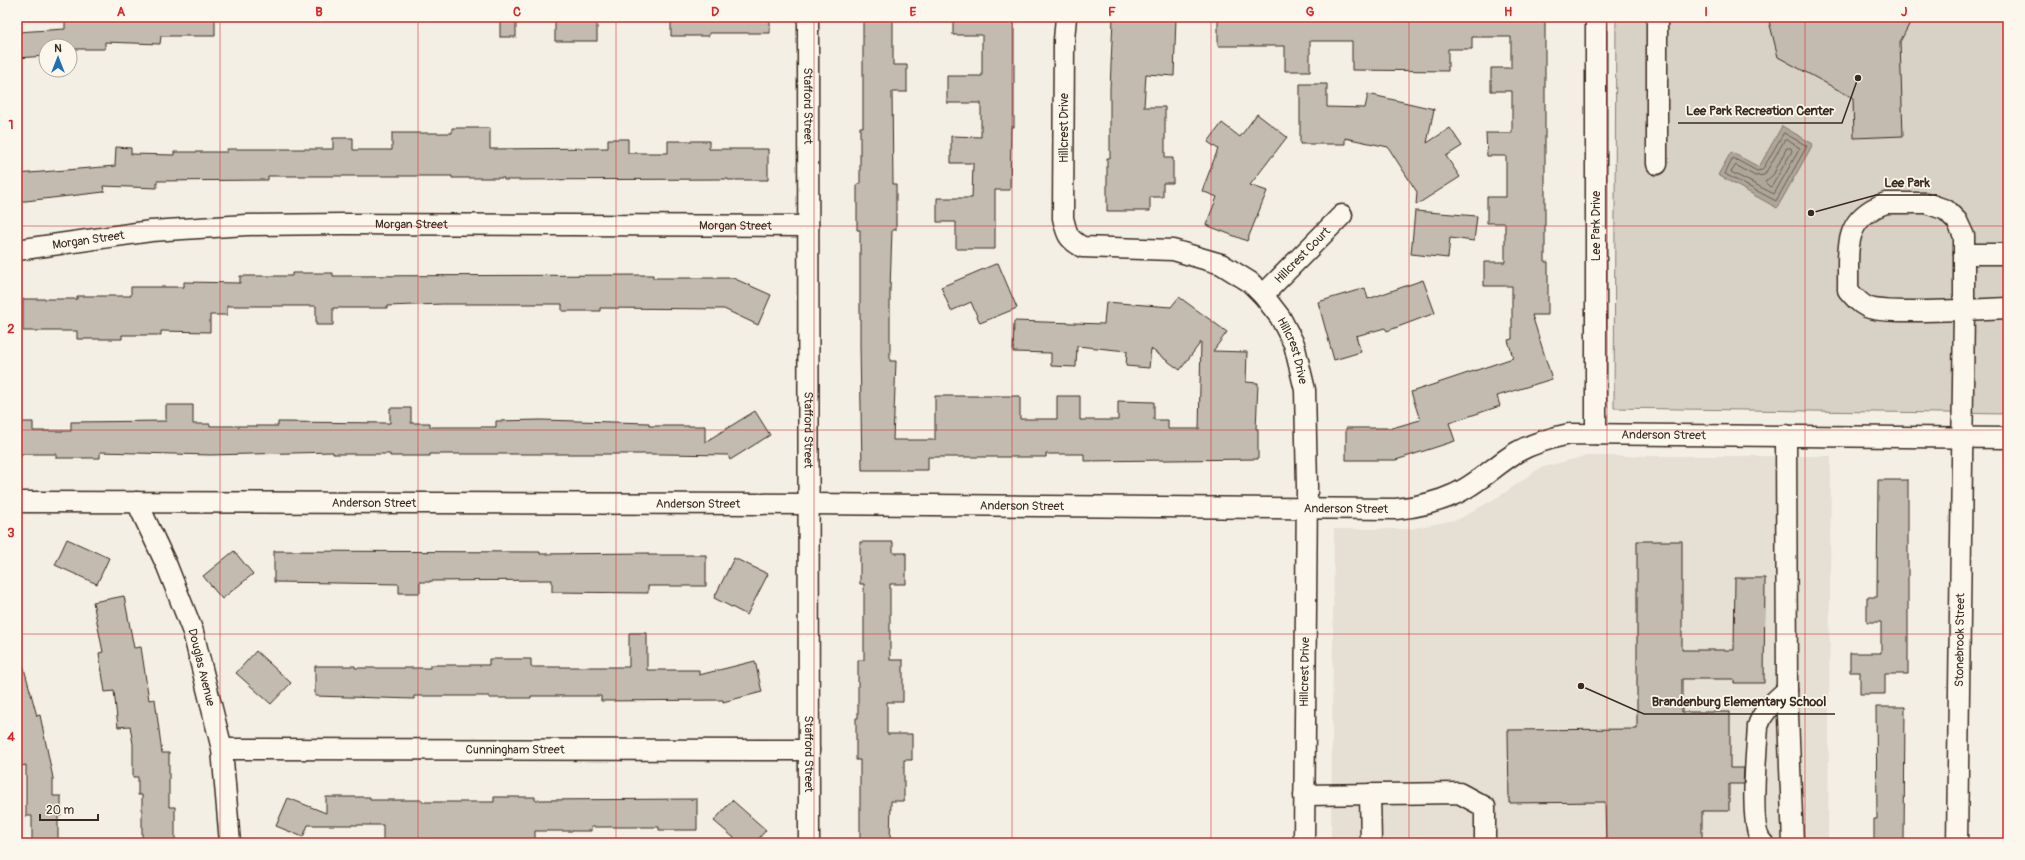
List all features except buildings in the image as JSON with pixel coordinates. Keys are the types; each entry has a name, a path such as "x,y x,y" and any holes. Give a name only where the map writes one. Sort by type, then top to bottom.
{"street":[{"name":"Stafford Street","path":"808,17 807,504 809,843"},
{"name":"Hillcrest Drive","path":"1066,17 1064,40 1064,218 1067,234 1071,241 1082,247 1173,250 1221,264 1250,282 1263,296 1280,318 1294,344 1306,390 1307,508 1304,843"},
{"name":"Lee Park Drive","path":"1596,17 1596,434"},
{"path":"1657,17 1657,164"},
{"path":"1964,310 1964,236 1957,221 1946,210 1926,203 1886,203 1873,208 1859,221 1849,236 1848,290 1857,301 1868,308 1882,310 1964,310 2008,308"},
{"name":"Hillcrest Court","path":"1263,296 1342,215"},
{"name":"Morgan Street","path":"17,250 151,231 246,225 359,224 808,226"},
{"path":"1964,254 2008,254"},
{"name":"Stonebrook Street","path":"1957,843 1961,437 1964,310"},
{"name":"Anderson Street","path":"17,502 807,504 1396,509 1419,506 1456,494 1516,453 1553,437 1569,434 2008,438"},
{"path":"1786,435 1787,690 1793,843"},
{"name":"Douglas Avenue","path":"137,502 167,566 193,632 222,749 230,843"},
{"path":"1763,843 1757,832 1754,810 1758,726 1761,717 1787,690"},
{"name":"Cunningham Street","path":"222,749 809,750"},
{"path":"1304,795 1459,793 1485,807 1485,843"},
{"path":"1370,794 1371,843"}],"shaded area":[{"path":"1616,17 2008,17 2008,414 1614,408"},
{"path":"1586,456 1831,456 1828,843 1331,843 1334,529 1410,529 1459,519 1503,494 1540,468"}],"water":[{"path":"1782,126 1813,144 1777,208 1718,175 1731,152 1759,167"}],"place":[{"name":"Lee Park Recreation Center","path":"1858,78"},
{"name":"Lee Park","path":"1811,213"},
{"name":"Brandenburg Elementary School","path":"1581,686"}]}
